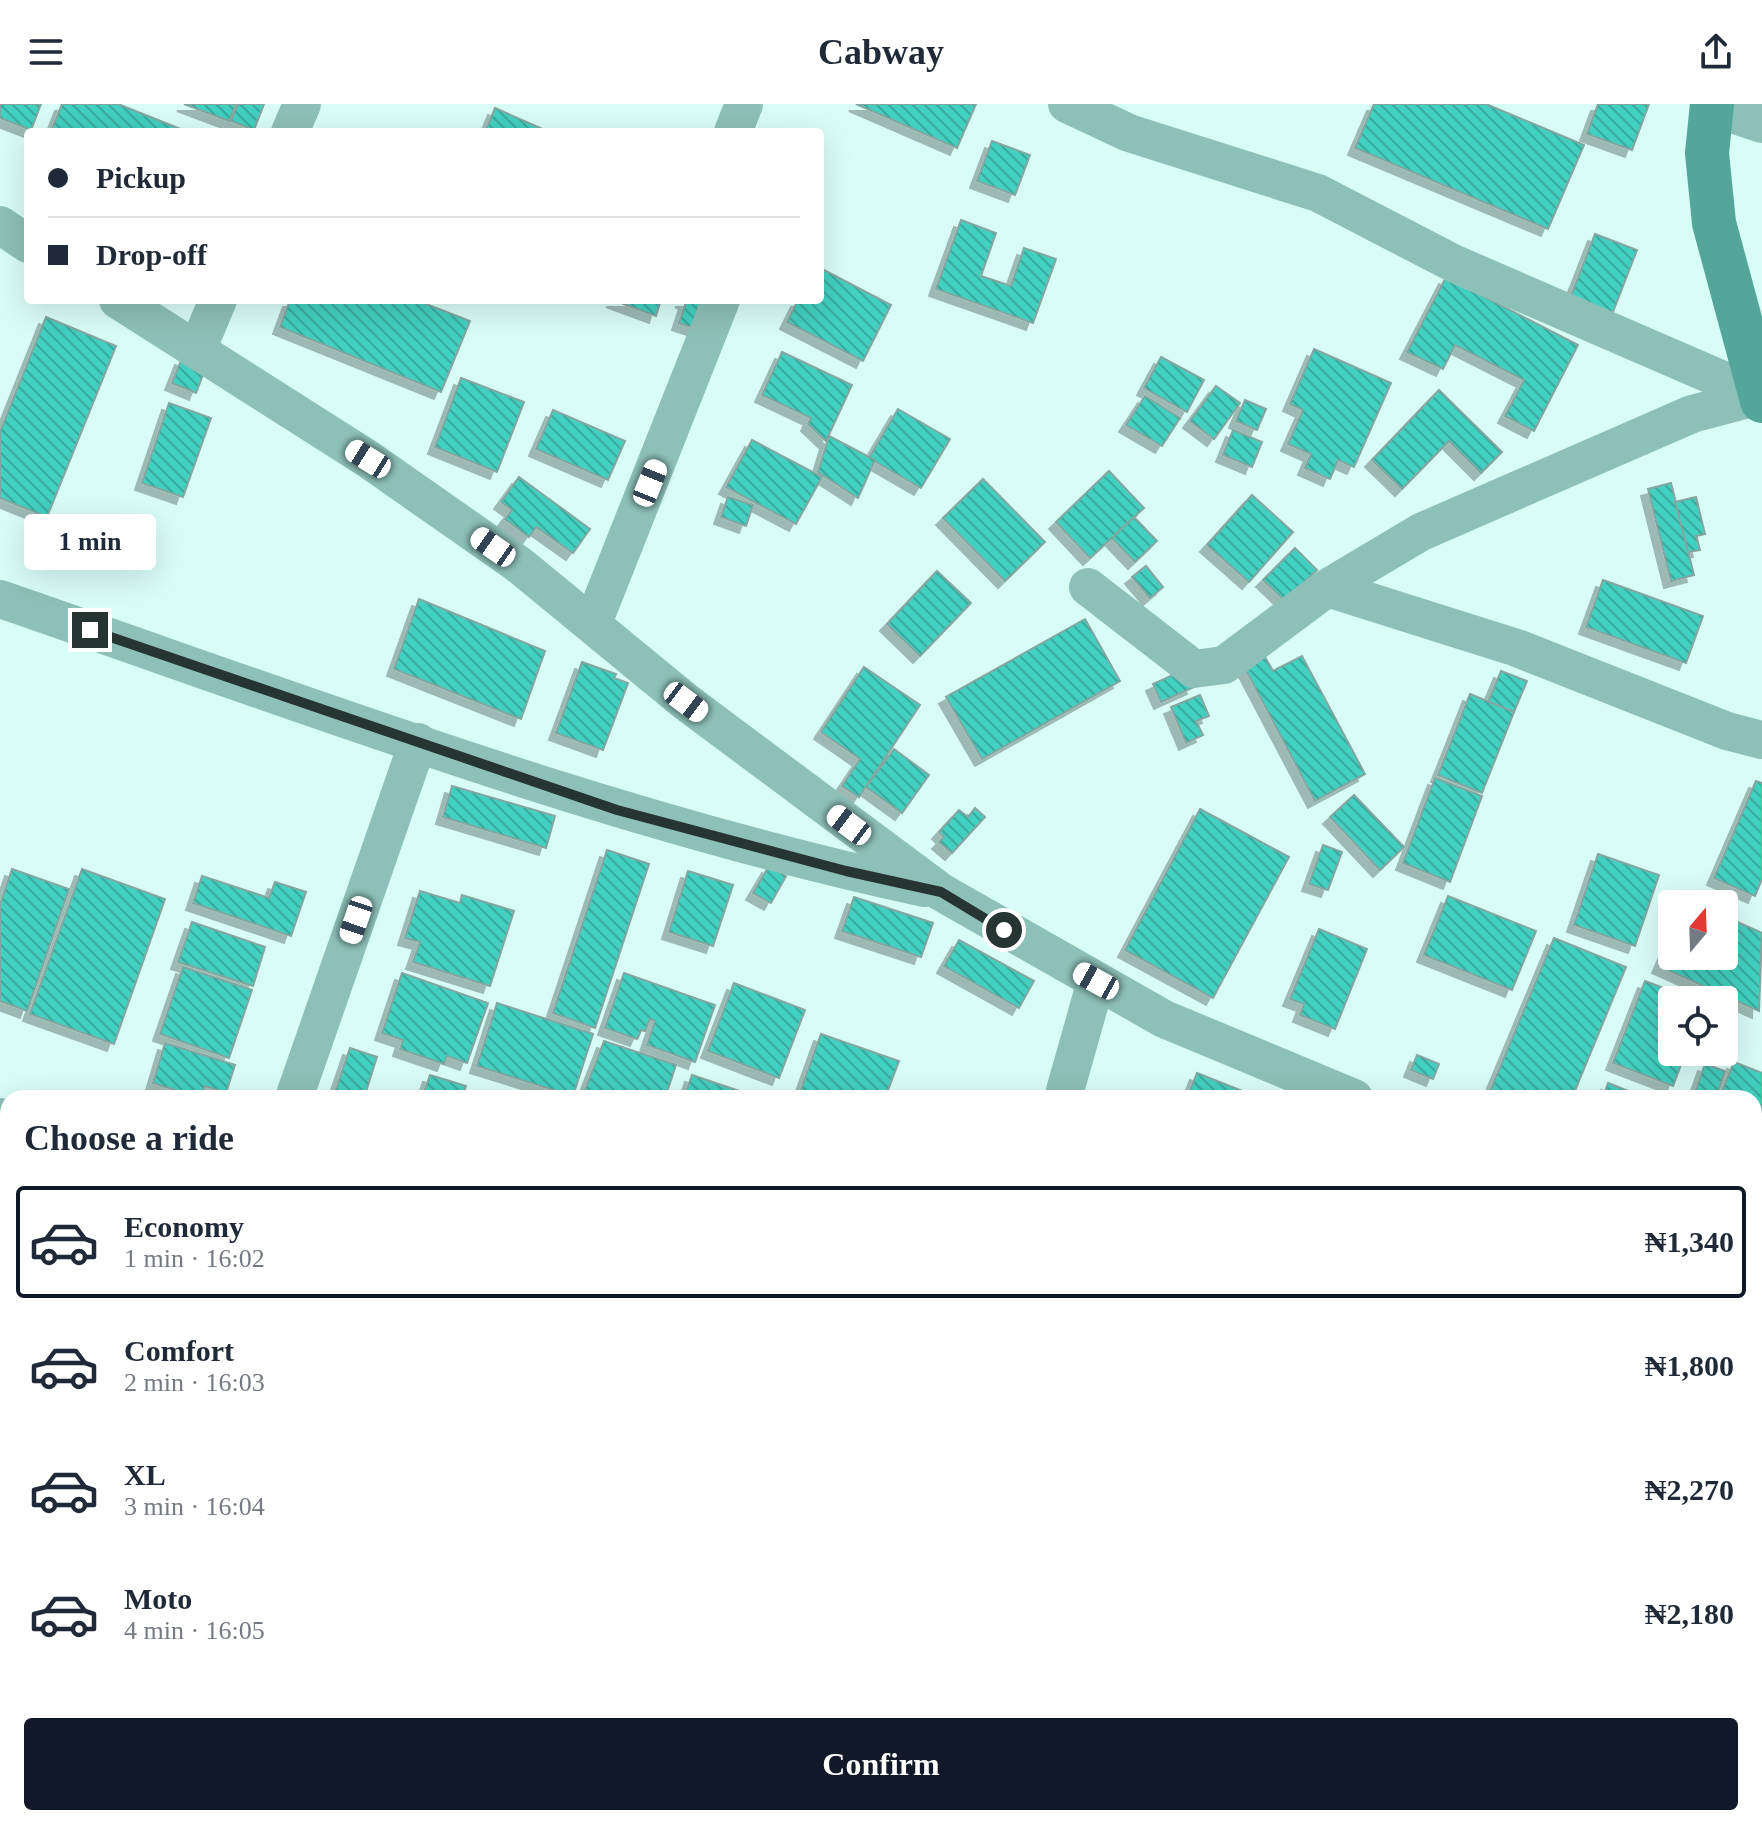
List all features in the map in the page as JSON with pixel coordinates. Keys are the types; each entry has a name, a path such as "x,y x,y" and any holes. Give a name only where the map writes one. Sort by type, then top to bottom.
{"main road":[{"path":"1712,105 1707,153 1714,223 1761,398"}],"street":[{"path":"292,128 302,104"},
{"path":"735,128 744,104"},
{"path":"1072,105 1129,133 1318,193 1455,264 1761,398"},
{"path":"1712,105 1762,124"},
{"path":"0,225 24,241"},
{"path":"124,304 368,459 518,564 686,702 941,892 1164,1019 1335,1090"},
{"path":"197,350 216,304"},
{"path":"593,623 719,304"},
{"path":"1088,587 1194,669 1224,665 1327,588 1421,532 1692,414 1761,398"},
{"path":"1327,588 1517,648 1727,731 1762,740"},
{"path":"0,599 617,810 846,871 941,892"},
{"path":"297,1090 418,742"},
{"path":"1065,1090 1096,981"}],"building":[{"path":"0,104 41,104 32,128 0,118"},
{"path":"62,104 118,104 178,128 53,128"},
{"path":"184,104 236,104 229,121"},
{"path":"238,104 264,104 255,128 231,121"},
{"path":"856,104 976,104 957,148"},
{"path":"1374,104 1486,104 1584,145 1548,229 1355,148"},
{"path":"1598,104 1649,104 1632,150 1587,134"},
{"path":"495,108 540,128 487,128"},
{"path":"992,141 1030,155 1015,195 977,181"},
{"path":"961,220 996,233 981,276 1011,286 1024,248 1056,259 1033,323 936,289"},
{"path":"1595,234 1637,250 1611,317 1569,301"},
{"path":"824,270 891,305 863,361 787,322 796,304 824,304"},
{"path":"1446,277 1578,345 1534,431 1505,416 1524,380 1455,345 1443,369 1407,352"},
{"path":"289,304 426,304 470,321 441,392 280,327"},
{"path":"624,304 660,304 656,316"},
{"path":"685,304 716,304 706,332 679,323"},
{"path":"46,317 116,346 47,517 0,498 0,432"},
{"path":"1314,349 1391,383 1354,467 1338,460 1330,479 1305,468 1311,454 1288,444 1303,410 1290,404"},
{"path":"782,352 852,385 826,441 808,424 811,418 762,395"},
{"path":"1161,357 1204,380 1187,412 1144,388"},
{"path":"182,358 206,367 196,393 172,383"},
{"path":"461,378 524,402 497,472 435,447"},
{"path":"1216,386 1240,403 1214,439 1190,421"},
{"path":"1439,390 1502,452 1481,473 1449,441 1402,489 1372,460"},
{"path":"1145,396 1180,418 1162,446 1126,425"},
{"path":"1245,400 1266,409 1257,430 1236,421"},
{"path":"169,403 211,418 183,497 142,483"},
{"path":"898,409 950,439 921,488 869,458"},
{"path":"553,410 625,441 608,480 536,449"},
{"path":"1233,430 1262,442 1252,467 1223,455"},
{"path":"829,436 875,460 858,498 818,472"},
{"path":"752,440 822,477 796,524 726,487"},
{"path":"1109,471 1144,508 1090,558 1056,522"},
{"path":"519,477 590,529 573,553 536,527 529,537 505,519 512,510 501,502"},
{"path":"983,479 1045,542 1005,581 943,518"},
{"path":"1671,483 1694,575 1671,581 1648,489"},
{"path":"1252,495 1293,532 1249,582 1207,545"},
{"path":"728,497 753,505 746,526 721,517"},
{"path":"1696,497 1705,534 1696,536 1700,550 1688,552 1675,502"},
{"path":"1134,517 1157,541 1135,562 1112,538"},
{"path":"1295,548 1317,570 1285,601 1263,580"},
{"path":"1146,566 1163,587 1150,598 1132,577"},
{"path":"937,571 971,603 920,656 887,624"},
{"path":"1603,580 1703,616 1686,663 1586,627"},
{"path":"419,599 545,651 521,719 394,669"},
{"path":"1085,619 1120,681 982,759 946,697"},
{"path":"1258,645 1273,671 1302,656 1365,774 1315,801 1238,655"},
{"path":"582,662 616,674 614,678 628,683 603,750 556,733"},
{"path":"864,667 920,705 859,797 842,786 860,759 821,732"},
{"path":"1186,669 1194,687 1161,702 1153,684"},
{"path":"1501,671 1527,681 1514,712 1488,702"},
{"path":"1470,694 1514,712 1482,793 1438,775"},
{"path":"1200,695 1209,716 1196,721 1203,735 1186,743 1171,707"},
{"path":"894,749 929,775 902,813 866,787"},
{"path":"1435,778 1482,796 1450,882 1403,863"},
{"path":"1756,781 1762,783 1762,879 1755,896 1714,878"},
{"path":"452,786 555,816 546,848 443,817"},
{"path":"1354,795 1404,847 1380,870 1330,817"},
{"path":"975,808 985,817 952,853 939,842 944,837 939,832 959,810 968,817"},
{"path":"1200,809 1289,857 1213,998 1125,950"},
{"path":"1323,845 1342,852 1328,890 1309,884"},
{"path":"607,850 649,864 595,1028 553,1013"},
{"path":"1598,854 1659,875 1635,946 1574,925"},
{"path":"769,866 786,876 771,903 753,893"},
{"path":"12,869 69,889 27,1011 0,1001 0,905"},
{"path":"82,869 165,899 114,1044 30,1014"},
{"path":"688,871 733,885 713,946 669,932"},
{"path":"202,876 269,898 275,882 306,892 291,936 193,903"},
{"path":"420,891 460,903 462,895 514,911 490,986 413,962 420,942 405,938"},
{"path":"1448,896 1536,931 1512,990 1424,955"},
{"path":"854,897 933,923 921,957 842,931"},
{"path":"192,922 265,947 253,986 178,962"},
{"path":"1738,922 1762,933 1759,1011 1738,1002 1738,986 1703,986 1668,970 1738,970"},
{"path":"1319,929 1367,949 1335,1029 1300,1015 1304,1004 1290,999"},
{"path":"1554,938 1626,967 1575,1090 1491,1090"},
{"path":"959,940 1034,981 1019,1008 944,966"},
{"path":"183,967 252,990 229,1058 160,1034"},
{"path":"402,973 488,1003 467,1063 447,1056 444,1064 400,1049 403,1040 382,1033"},
{"path":"624,973 715,1005 695,1062 647,1045 655,1021 650,1019 637,1039 605,1028"},
{"path":"1645,981 1658,986 1658,1066 1681,1066 1673,1086 1613,1063"},
{"path":"734,983 805,1010 779,1078 708,1051"},
{"path":"497,1003 593,1034 575,1090 554,1090 477,1066"},
{"path":"821,1034 899,1061 888,1090 801,1090"},
{"path":"604,1041 676,1065 668,1090 585,1090"},
{"path":"165,1043 235,1065 227,1090 205,1086 203,1090 175,1090 153,1083"},
{"path":"350,1048 377,1057 367,1090 336,1090"},
{"path":"1417,1055 1439,1064 1433,1079 1411,1070"},
{"path":"1738,1064 1762,1073 1762,1090 1722,1090 1732,1066"},
{"path":"1704,1066 1725,1071 1719,1090 1696,1090"},
{"path":"1197,1073 1240,1090 1190,1090"},
{"path":"430,1075 466,1086 465,1090 425,1090"},
{"path":"692,1075 736,1090 687,1090"},
{"path":"1608,1083 1626,1090 1606,1090"}],"route":[{"path":"90,630 617,810 846,871 941,892 1004,930"}]}
